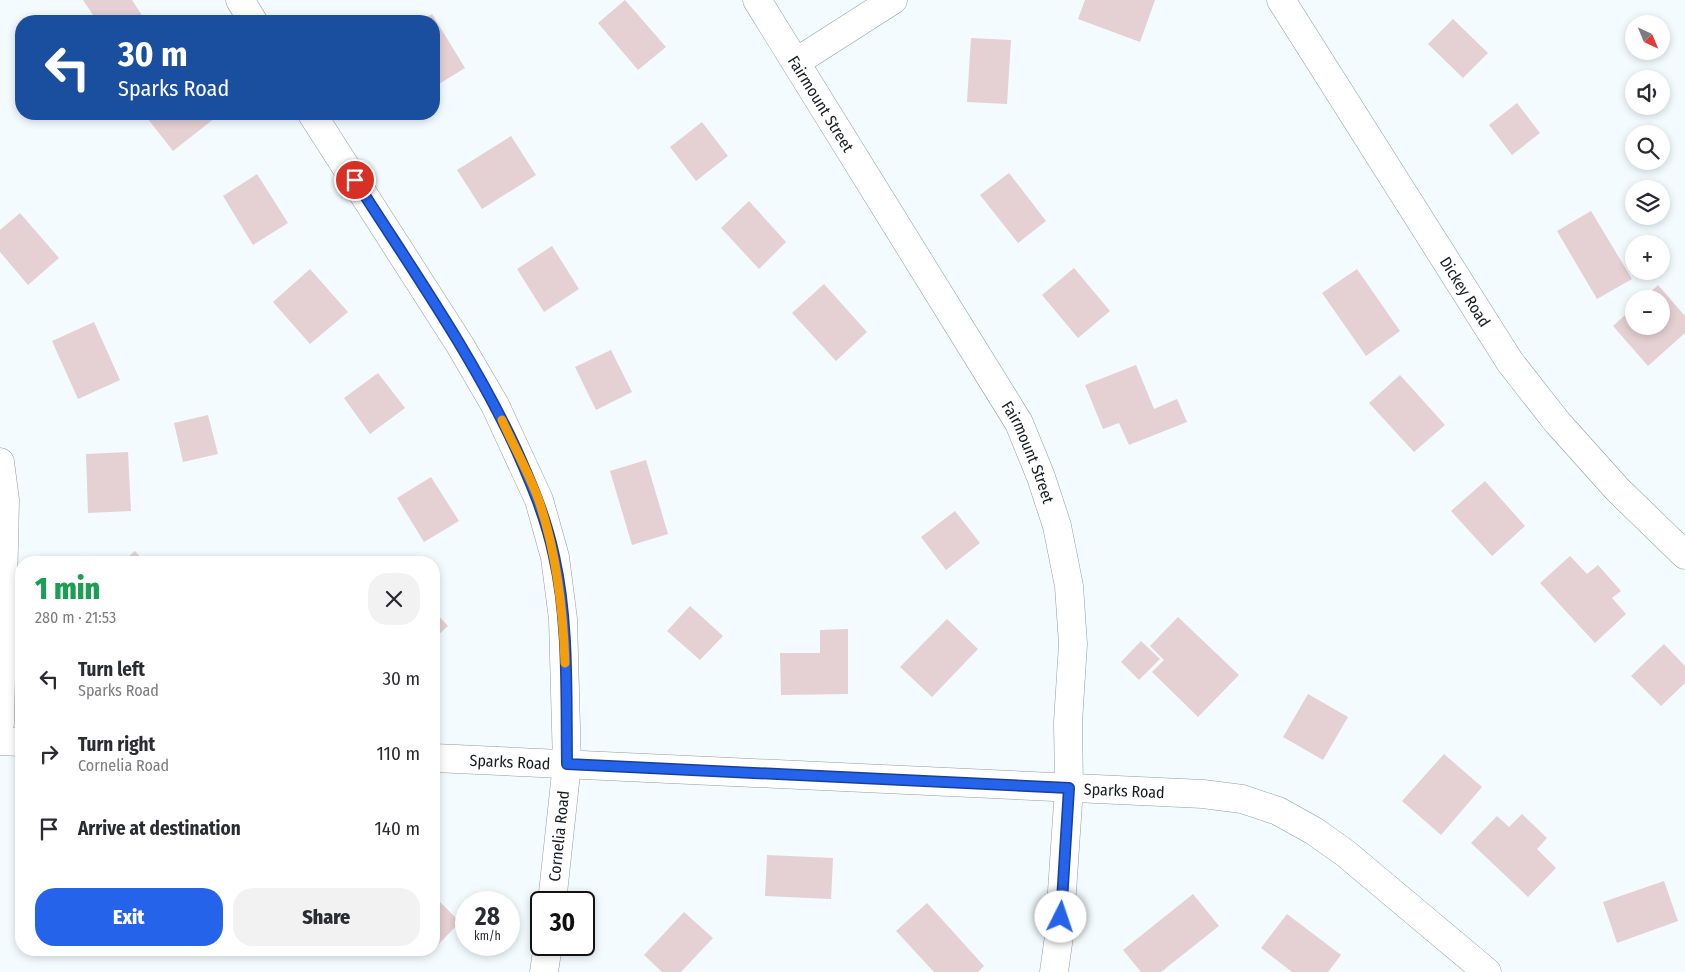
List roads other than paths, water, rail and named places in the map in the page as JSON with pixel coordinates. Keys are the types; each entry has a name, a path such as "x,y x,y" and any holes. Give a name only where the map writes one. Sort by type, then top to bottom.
{"street":[{"path":"240,0 250,15"},
{"name":"Fairmount Street","path":"757,0 1019,423 1041,476 1057,526 1069,586 1073,644 1068,722 1069,788 1059,936 1054,972"},
{"path":"796,62 893,0"},
{"name":"Dickey Road","path":"1281,0 1510,362 1557,422 1618,490 1685,555"},
{"name":"Cornelia Road","path":"316,120 495,405 538,500 554,557 563,619 567,764 553,891"},
{"path":"0,462 5,500 0,723"},
{"path":"0,741 15,742"},
{"name":"Sparks Road","path":"440,758 1203,794 1242,799 1278,811 1314,831 1345,853 1487,972"},
{"path":"544,972 546,956"}]}
